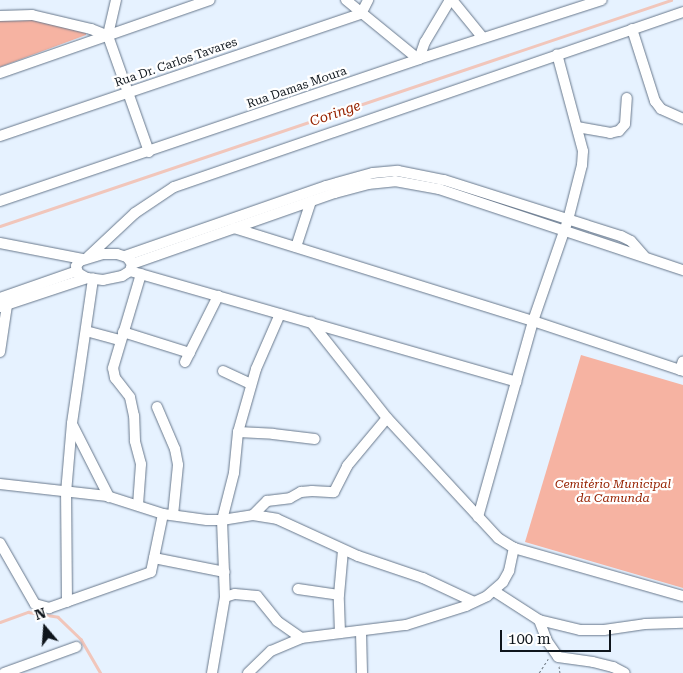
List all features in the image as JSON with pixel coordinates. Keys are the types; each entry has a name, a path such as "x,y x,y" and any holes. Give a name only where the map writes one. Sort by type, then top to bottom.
{"street":[{"path":"116,0 108,36 150,152"},
{"path":"0,73 108,36 192,3 210,0"},
{"path":"346,0 419,59 424,45 451,0 483,38"},
{"path":"361,14 368,0"},
{"path":"566,11 569,0"},
{"name":"Rua Damas Moura","path":"0,201 150,152 419,59 602,0"},
{"path":"90,279 77,271 76,265 115,233 148,202 174,187 683,12"},
{"path":"0,16 32,14 91,29 108,36"},
{"name":"Rua Dr. Carlos Tavares","path":"0,136 361,14"},
{"path":"632,29 655,101 673,116 683,119"},
{"path":"478,517 533,321 568,220 584,158 557,54"},
{"path":"577,127 610,133 619,131 625,124 627,98"},
{"path":"0,243 85,258 121,255 351,178 374,173 398,171 444,180 621,236 631,241 645,257"},
{"path":"2,303 90,279 114,278 235,228 311,201 368,184 409,182 439,189 683,270"},
{"path":"296,247 311,201"},
{"path":"225,221 235,228 682,367"},
{"path":"115,233 121,255"},
{"path":"121,255 130,258 135,270 113,374 128,393 134,416 135,441 141,464 138,505"},
{"path":"135,270 218,296 516,382"},
{"path":"2,303 77,271"},
{"path":"66,602 66,493 72,423 86,331 90,279"},
{"path":"86,331 122,336 188,358 218,296"},
{"path":"0,352 2,303"},
{"path":"212,673 225,597 222,520 234,473 238,432 251,384 280,314"},
{"path":"311,322 387,418 498,538 514,548 683,596"},
{"path":"223,371 251,384"},
{"path":"0,543 36,604 49,608 150,573 168,514 178,465 175,449 158,407"},
{"path":"253,515 267,501 290,498 302,492 334,492 347,466 387,418"},
{"path":"72,423 109,497"},
{"path":"238,432 315,439"},
{"path":"0,484 109,497 168,514 222,520 253,515 277,519 343,550 423,578 474,602"},
{"path":"248,673 271,651 301,638 361,632 422,621 474,602 494,591 509,570 514,548"},
{"path":"340,633 339,595 343,550"},
{"path":"154,558 225,572"},
{"path":"298,589 339,595"},
{"path":"494,591 539,620 580,630 645,624 683,623"},
{"path":"225,597 235,594 256,596 277,621 301,638"},
{"path":"539,620 553,651 558,656 600,664 625,673"},
{"path":"361,632 362,673"},
{"path":"4,673 76,647"}],"path":[{"path":"540,673 553,651"}],"green space":[{"path":"30,19 86,33 86,35 0,67 0,20"},
{"name":"Cemitério Municipal da Camunda","path":"581,355 683,385 683,588 525,542"}],"waterway":[{"name":"Coringe","path":"0,226 671,0"},
{"path":"0,622 28,612 58,617 81,639 101,673"}]}
